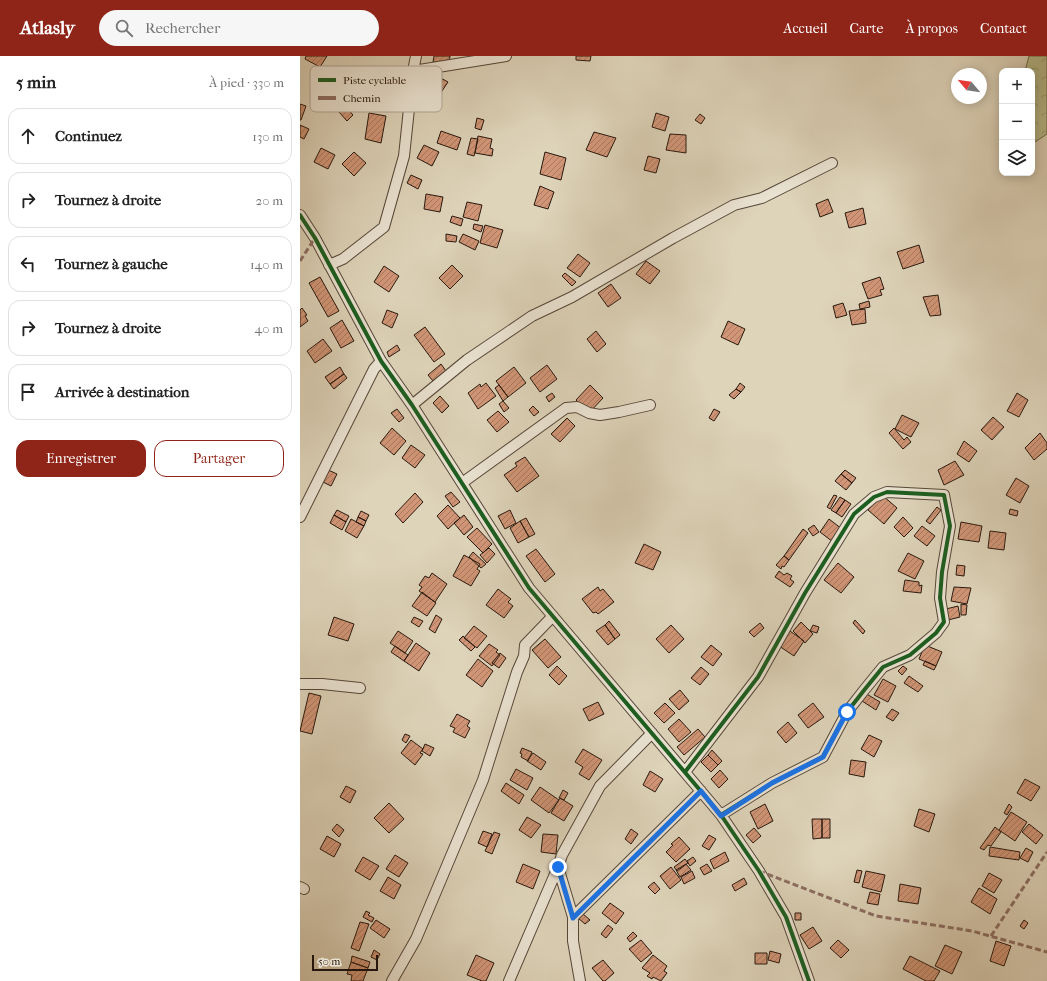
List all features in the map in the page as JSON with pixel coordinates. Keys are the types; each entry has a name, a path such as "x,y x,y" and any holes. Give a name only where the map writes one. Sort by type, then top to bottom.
{"street":[{"path":"414,66 416,56"},
{"path":"442,66 506,56"},
{"path":"329,265 343,259 384,227 404,156 409,112"},
{"path":"412,405 468,360 532,316 572,297 673,238 734,206 762,198 832,163"},
{"path":"300,215 315,238 381,361 412,405 530,588 701,791 721,816 759,871 786,917 809,981"},
{"path":"300,517 374,369 381,361"},
{"path":"462,483 566,408 577,407 589,413 600,415 650,404"},
{"path":"685,772 758,677 805,593 854,514 874,497 887,492 944,495 950,526 940,598 944,622 936,634 910,655 883,667 847,712 823,757 772,783 721,816"},
{"path":"392,981 416,939 483,780 517,672 524,656 525,645 553,616"},
{"path":"300,684 322,684 360,688"},
{"path":"509,981 558,867 562,854 600,786 652,734"},
{"path":"573,918 701,791"},
{"path":"558,867 573,918 573,941 580,981"}],"green space":[{"path":"1029,56 1047,56 1047,134 1035,142 1035,68 1026,68"}],"building":[{"path":"306,56 327,56 321,66 305,59"},
{"path":"434,56 450,56 449,63 433,62"},
{"path":"576,56 591,56 590,61 576,60"},
{"path":"442,79 448,82 442,91"},
{"path":"300,104 306,106 301,120 300,120"},
{"path":"339,112 350,112 353,115 347,121"},
{"path":"369,113 386,116 381,143 365,139"},
{"path":"656,113 669,117 665,131 652,127"},
{"path":"700,114 705,118 701,124 695,120"},
{"path":"477,118 484,120 481,130 475,128"},
{"path":"300,125 309,129 304,139 300,137"},
{"path":"441,131 461,138 457,150 437,143"},
{"path":"594,132 616,138 607,157 586,150"},
{"path":"670,134 686,135 686,153 666,150"},
{"path":"478,136 492,139 490,148 493,149 492,156 475,153"},
{"path":"471,138 478,139 474,156 467,154"},
{"path":"424,145 439,152 432,166 417,158"},
{"path":"321,148 335,155 328,169 314,162"},
{"path":"354,152 366,163 354,176 342,164"},
{"path":"545,152 566,158 561,180 540,174"},
{"path":"648,156 660,159 656,173 644,170"},
{"path":"411,175 422,180 418,189 407,183"},
{"path":"540,186 554,192 548,209 534,205"},
{"path":"426,194 443,197 440,212 424,209"},
{"path":"828,199 833,212 820,217 816,204"},
{"path":"467,202 482,205 478,221 463,217"},
{"path":"863,208 866,224 849,228 845,213"},
{"path":"452,216 463,219 461,226 450,222"},
{"path":"474,224 483,226 481,232 473,229"},
{"path":"485,225 503,230 497,248 480,243"},
{"path":"446,234 457,236 456,242 446,241"},
{"path":"463,234 479,241 475,250 459,242"},
{"path":"919,245 924,262 903,269 897,252"},
{"path":"578,254 590,263 580,277 567,268"},
{"path":"646,261 660,271 650,284 636,274"},
{"path":"452,265 463,276 450,289 439,278"},
{"path":"384,266 399,276 389,292 374,282"},
{"path":"565,273 576,282 572,286 562,276"},
{"path":"320,277 339,311 328,317 309,283"},
{"path":"880,277 884,289 880,290 882,295 868,299 862,283"},
{"path":"611,284 621,298 608,307 598,293"},
{"path":"938,295 941,315 930,316 923,297"},
{"path":"869,301 870,307 860,309 859,304"},
{"path":"843,303 847,315 836,318 833,306"},
{"path":"302,308 307,315 305,316 308,321 300,327 300,310"},
{"path":"865,309 866,323 852,325 849,311"},
{"path":"387,310 398,314 392,328 382,323"},
{"path":"342,320 354,341 341,348 330,328"},
{"path":"728,321 745,329 738,345 721,337"},
{"path":"425,327 445,354 434,362 414,335"},
{"path":"596,331 606,344 597,352 587,339"},
{"path":"323,339 332,351 315,363 307,351"},
{"path":"397,345 400,350 389,357 387,352"},
{"path":"441,364 446,371 433,381 428,375"},
{"path":"547,365 557,379 540,392 530,378"},
{"path":"340,367 344,374 330,384 325,377"},
{"path":"514,367 526,383 508,397 496,381"},
{"path":"344,374 347,378 334,389 330,384"},
{"path":"486,383 496,396 478,409 468,393 480,384 481,387"},
{"path":"740,383 745,387 741,392 736,389"},
{"path":"499,385 508,397 503,401 495,388"},
{"path":"590,385 603,398 589,413 576,400"},
{"path":"736,389 741,392 734,399 729,395"},
{"path":"552,393 555,397 549,402 546,397"},
{"path":"1017,393 1028,400 1019,417 1007,411"},
{"path":"440,396 449,406 442,413 433,403"},
{"path":"503,401 509,408 504,412 499,404"},
{"path":"533,406 539,412 534,416 529,410"},
{"path":"397,409 404,418 399,422 391,413"},
{"path":"714,409 720,412 714,421 709,418"},
{"path":"498,411 509,422 497,432 487,420"},
{"path":"902,415 919,423 911,437 895,429"},
{"path":"993,417 1004,427 992,440 981,430"},
{"path":"567,418 575,426 560,442 551,434"},
{"path":"392,428 406,441 394,455 380,443"},
{"path":"894,428 904,440 907,437 911,442 903,449 889,433"},
{"path":"1040,433 1047,443 1047,449 1034,460 1025,448"},
{"path":"964,441 977,451 969,462 957,454"},
{"path":"411,445 425,455 415,468 402,458"},
{"path":"525,457 539,476 517,492 504,475 517,466 515,463"},
{"path":"955,461 964,475 944,485 938,470"},
{"path":"326,469 337,474 331,486 321,481"},
{"path":"845,470 856,478 852,483 841,474"},
{"path":"841,474 852,483 846,490 835,481"},
{"path":"1016,478 1029,486 1020,503 1006,495"},
{"path":"451,492 460,502 453,507 445,496"},
{"path":"415,493 423,502 403,523 395,514"},
{"path":"834,495 837,496 830,509 827,507"},
{"path":"882,495 897,508 884,524 868,510"},
{"path":"840,497 845,500 836,513 831,510"},
{"path":"845,500 851,504 842,517 836,513"},
{"path":"448,505 460,518 448,529 437,516"},
{"path":"937,507 941,510 930,524 926,521"},
{"path":"1010,509 1018,511 1017,516 1009,514"},
{"path":"337,510 349,516 346,522 334,515"},
{"path":"510,510 516,523 505,529 498,516"},
{"path":"361,511 369,515 366,521 358,517"},
{"path":"334,515 346,522 342,530 330,523"},
{"path":"464,515 473,527 464,535 454,523"},
{"path":"358,517 366,521 364,526 356,522"},
{"path":"903,517 913,528 904,537 894,527"},
{"path":"526,518 535,534 529,537 520,521"},
{"path":"351,519 364,526 357,538 345,531"},
{"path":"829,519 842,529 833,542 820,532"},
{"path":"520,521 529,537 518,543 510,528"},
{"path":"961,522 982,526 979,542 958,539"},
{"path":"814,525 819,532 813,536 808,529"},
{"path":"922,526 935,536 927,546 914,536"},
{"path":"477,528 492,544 483,553 467,537"},
{"path":"803,529 808,533 789,560 784,556"},
{"path":"990,531 1006,533 1004,550 988,548"},
{"path":"644,544 661,552 653,570 635,563"},
{"path":"489,548 495,554 487,563 480,555"},
{"path":"536,549 555,574 545,582 526,556"},
{"path":"473,552 486,564 481,568 469,557"},
{"path":"908,553 924,561 915,579 898,571"},
{"path":"464,555 480,564 477,569 480,571 471,586 453,576"},
{"path":"784,556 789,560 784,567 782,566 781,569 776,565"},
{"path":"838,563 854,577 841,593 824,580"},
{"path":"957,565 965,566 964,576 956,575"},
{"path":"779,571 784,575 787,573 792,576 790,579 794,582 790,587 775,577"},
{"path":"432,573 447,584 435,602 419,591 422,587 419,585 425,576 429,578"},
{"path":"905,580 919,582 919,586 922,585 921,593 903,591"},
{"path":"598,587 600,591 603,589 614,602 598,614 596,612 593,613 582,599"},
{"path":"954,587 971,588 967,604 951,601"},
{"path":"498,589 511,599 508,602 513,606 504,618 486,605"},
{"path":"422,592 436,603 427,616 412,606"},
{"path":"961,604 967,605 966,615 961,615"},
{"path":"958,606 960,617 948,620 946,609"},
{"path":"436,615 442,619 435,633 429,629"},
{"path":"334,617 354,624 348,641 328,635"},
{"path":"414,617 423,621 419,627 411,622"},
{"path":"855,620 865,631 863,634 853,623"},
{"path":"609,621 620,635 615,639 605,625"},
{"path":"801,622 813,634 805,643 793,631"},
{"path":"760,623 764,628 754,637 749,632"},
{"path":"605,625 615,639 608,645 596,631"},
{"path":"671,625 684,639 669,653 656,639"},
{"path":"813,625 819,627 817,633 810,631"},
{"path":"474,626 487,636 477,648 464,638"},
{"path":"398,631 413,641 405,653 390,643"},
{"path":"790,631 804,641 794,656 779,646"},
{"path":"463,636 475,647 471,651 459,640"},
{"path":"545,639 561,657 548,668 532,650"},
{"path":"416,643 430,653 419,671 404,661"},
{"path":"489,644 498,650 496,652 500,655 492,666 479,656"},
{"path":"711,645 722,654 713,666 701,657"},
{"path":"925,645 942,652 936,666 919,659"},
{"path":"395,646 408,655 404,661 391,652"},
{"path":"500,653 506,658 499,668 492,663"},
{"path":"478,659 493,671 482,687 466,675"},
{"path":"925,661 936,666 934,670 923,665"},
{"path":"557,666 567,676 559,685 549,675"},
{"path":"903,666 907,669 902,675 898,671"},
{"path":"701,667 709,674 700,685 691,678"},
{"path":"909,676 923,686 918,692 904,683"},
{"path":"883,679 896,686 888,702 874,695"},
{"path":"680,690 689,701 679,710 669,699"},
{"path":"309,693 321,696 312,734 300,731"},
{"path":"865,693 880,702 876,710 862,701"},
{"path":"598,702 604,714 589,721 583,709"},
{"path":"665,703 675,713 664,723 654,713"},
{"path":"813,703 824,717 808,728 798,715"},
{"path":"892,709 899,713 893,721 886,717"},
{"path":"457,714 470,721 467,726 470,728 465,738 453,732 455,728 450,726"},
{"path":"679,719 691,732 679,742 668,729"},
{"path":"788,722 797,733 786,743 777,732"},
{"path":"698,729 705,737 684,755 677,747"},
{"path":"405,734 410,736 406,743 402,740"},
{"path":"869,735 882,741 874,757 861,749"},
{"path":"411,740 423,749 420,753 423,754 415,765 401,753"},
{"path":"425,744 434,748 430,756 422,751"},
{"path":"522,748 532,752 528,761 521,757 522,754 520,753"},
{"path":"583,749 602,760 589,780 579,774 583,767 575,762"},
{"path":"712,750 722,761 718,765 708,755"},
{"path":"533,753 546,762 541,770 527,761"},
{"path":"708,755 718,765 711,772 701,762"},
{"path":"851,760 866,762 864,777 849,774"},
{"path":"516,769 533,778 527,790 510,780"},
{"path":"720,770 728,779 719,788 711,779"},
{"path":"650,771 663,779 655,792 643,785"},
{"path":"1025,779 1040,787 1031,801 1017,793"},
{"path":"506,783 524,795 519,804 501,791"},
{"path":"346,786 356,791 350,803 340,797"},
{"path":"540,787 559,800 549,813 531,800"},
{"path":"563,790 568,793 564,800 559,798"},
{"path":"560,798 573,806 564,821 551,813"},
{"path":"389,803 404,819 389,833 374,818"},
{"path":"765,804 773,821 758,829 750,812"},
{"path":"1009,804 1012,807 1007,815 1004,813"},
{"path":"919,809 935,814 929,832 914,826"},
{"path":"1011,812 1027,822 1015,841 999,830"},
{"path":"527,817 541,825 531,838 519,830"},
{"path":"812,819 822,819 822,838 813,839"},
{"path":"822,819 830,819 830,838 822,838"},
{"path":"337,824 344,830 339,837 332,830"},
{"path":"1029,824 1043,835 1036,844 1022,832"},
{"path":"995,827 1001,832 991,846 988,845 984,850 980,848"},
{"path":"754,828 761,836 753,843 746,835"},
{"path":"631,829 638,834 631,844 625,839"},
{"path":"483,831 492,834 487,847 478,843"},
{"path":"494,832 500,834 492,854 485,851"},
{"path":"543,834 558,835 556,854 541,852"},
{"path":"709,835 716,839 709,850 702,846"},
{"path":"327,836 341,844 334,857 320,849"},
{"path":"679,837 690,849 676,862 666,852 673,845 671,844"},
{"path":"990,847 1020,852 1019,860 989,856"},
{"path":"1026,848 1033,852 1028,862 1020,858"},
{"path":"725,852 729,861 714,869 710,860"},
{"path":"395,855 408,863 399,877 386,869"},
{"path":"363,857 379,866 370,880 355,871"},
{"path":"693,857 696,861 690,866 687,861"},
{"path":"685,859 688,863 677,871 674,867"},
{"path":"523,864 540,871 533,889 516,882"},
{"path":"686,864 691,870 680,877 676,870"},
{"path":"707,864 712,871 704,875 700,868"},
{"path":"671,867 681,880 670,889 660,876"},
{"path":"857,870 862,871 859,883 854,882"},
{"path":"692,871 695,878 684,884 681,877"},
{"path":"866,871 885,875 881,892 862,887"},
{"path":"989,873 1002,880 994,893 982,886"},
{"path":"388,877 401,885 394,899 380,891"},
{"path":"744,878 747,884 735,891 732,885"},
{"path":"654,882 660,889 655,894 648,887"},
{"path":"900,884 921,888 918,904 898,901"},
{"path":"979,888 997,899 990,914 971,902"},
{"path":"870,892 880,894 878,905 867,903"},
{"path":"610,903 624,913 616,924 602,913"},
{"path":"366,911 370,913 368,915 374,918 372,922 363,917"},
{"path":"582,913 590,920 585,924 578,918"},
{"path":"795,913 801,913 801,920 795,920"},
{"path":"376,920 390,929 384,938 370,928"},
{"path":"1024,920 1028,923 1024,929 1020,926"},
{"path":"360,922 369,924 359,951 351,948"},
{"path":"608,925 613,929 606,938 601,934"},
{"path":"813,927 822,941 809,949 800,935"},
{"path":"633,932 637,936 630,942 627,938"},
{"path":"641,940 652,953 641,962 629,949"},
{"path":"838,940 849,950 841,958 830,948"},
{"path":"996,941 1011,946 1004,966 990,961"},
{"path":"945,945 962,952 952,974 935,966"},
{"path":"374,950 380,954 377,960 371,957"},
{"path":"770,951 781,954 779,963 768,960"},
{"path":"755,953 767,953 767,964 755,964"},
{"path":"476,955 494,963 486,981 482,981 467,975"},
{"path":"653,955 667,966 664,971 667,973 661,981 647,976 650,973 642,968"},
{"path":"352,956 370,962 368,968 351,962"},
{"path":"910,956 940,971 934,981 926,981 903,969"},
{"path":"603,960 614,973 605,981 603,981 592,968"},
{"path":"351,962 368,968 363,981 351,981 352,975 347,974"}],"marked path":[{"path":"300,261 315,238"},
{"path":"991,936 1047,852"},
{"path":"759,871 876,916 972,931 1047,952"}],"cycle path":[{"path":"300,215 315,238 381,361 412,405 529,588 721,815 759,871 786,917 809,981"},
{"path":"685,772 758,677 805,593 854,514 874,497 887,492 944,495 950,526 942,572 940,598 944,622 936,633 910,655 883,667 847,712 823,757 772,783 721,815"}],"route":[{"path":"558,867 573,918 701,791 721,816 772,783 823,757 847,712"}]}
